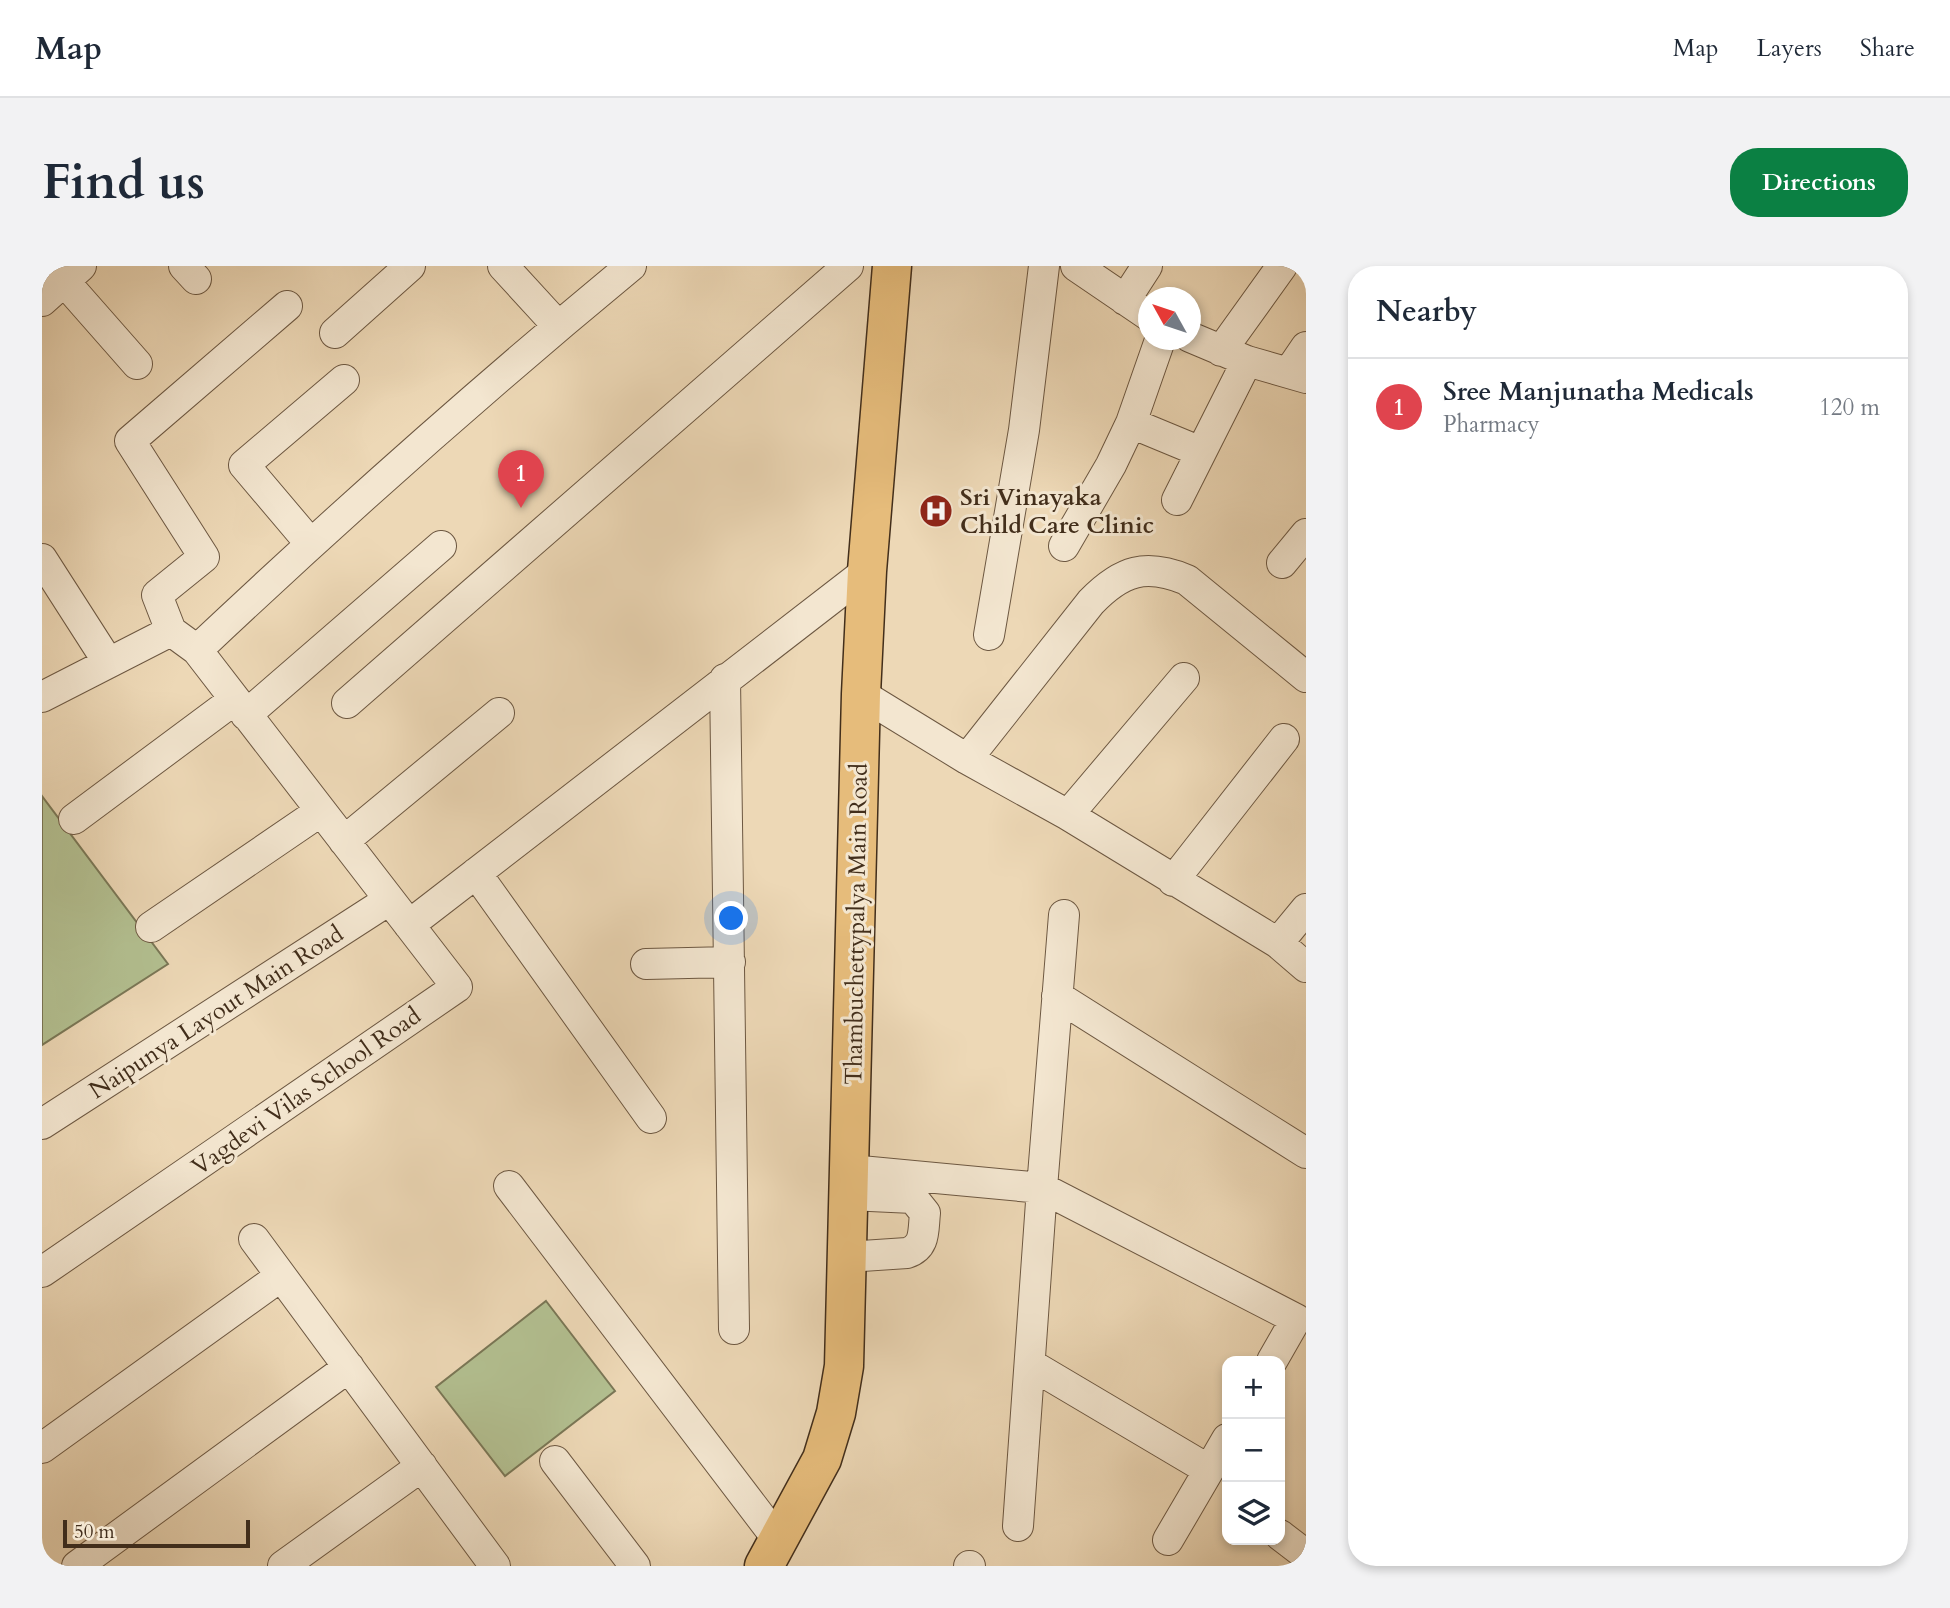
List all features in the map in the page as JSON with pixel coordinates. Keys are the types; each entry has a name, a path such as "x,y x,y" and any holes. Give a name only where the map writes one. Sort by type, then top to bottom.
{"main road":[{"name":"Thambuchettypalya Main Road","path":"771,1554 822,1460 836,1413 844,1366 861,694 867,571 892,266"}],"street":[{"path":"335,333 410,266"},
{"path":"503,266 558,326"},
{"path":"197,650 310,543 558,326 631,266"},
{"path":"346,703 848,266"},
{"path":"989,635 1024,430 1044,266"},
{"path":"1076,266 1137,307 1147,266"},
{"path":"1177,500 1201,452 1234,356 1282,266"},
{"path":"42,301 72,273 137,364"},
{"path":"287,306 130,441 204,557 157,595 171,631 197,650 409,925 867,571"},
{"path":"1201,341 1234,356 1297,375 1306,347"},
{"path":"1064,546 1111,465 1131,423 1157,350"},
{"path":"310,543 244,465 344,380"},
{"path":"1131,423 1201,452"},
{"path":"1282,563 1306,534"},
{"path":"74,819 240,708 441,546"},
{"path":"42,559 108,662"},
{"path":"968,759 1091,602 1104,588 1132,572 1168,572 1187,580 1306,677"},
{"path":"42,696 171,631"},
{"path":"1068,815 1184,678"},
{"path":"725,679 734,1329"},
{"path":"861,694 968,759 1068,815 1278,943 1306,967"},
{"path":"344,841 499,713"},
{"path":"1173,881 1284,739"},
{"path":"151,927 321,811"},
{"path":"476,873 651,1118"},
{"name":"Naipunya Layout Main Road","path":"42,1124 389,900"},
{"path":"1278,943 1306,909"},
{"path":"1018,1526 1064,915"},
{"name":"Vagdevi Vilas School Road","path":"42,1272 457,987 409,925"},
{"path":"646,964 730,962"},
{"path":"1057,996 1306,1153"},
{"path":"850,1182 1042,1188 1301,1311 1275,1356"},
{"path":"847,1257 916,1250 922,1242 925,1213 913,1198 850,1182"},
{"path":"509,1186 771,1554"},
{"path":"254,1240 495,1566"},
{"path":"42,1448 281,1276"},
{"path":"1030,1364 1209,1470"},
{"path":"77,1566 349,1367"},
{"path":"1168,1540 1222,1448"},
{"path":"555,1461 635,1566"},
{"path":"283,1566 422,1466"},
{"path":"1285,1539 1306,1555"}],"green space":[{"path":"42,796 168,964 42,1045"},
{"path":"546,1301 615,1391 505,1476 436,1387"}],"place":[{"name":"Sree Manjunatha Medicals","path":"521,508"},
{"name":"Sri Vinayaka Child Care Clinic","path":"936,511"}]}
